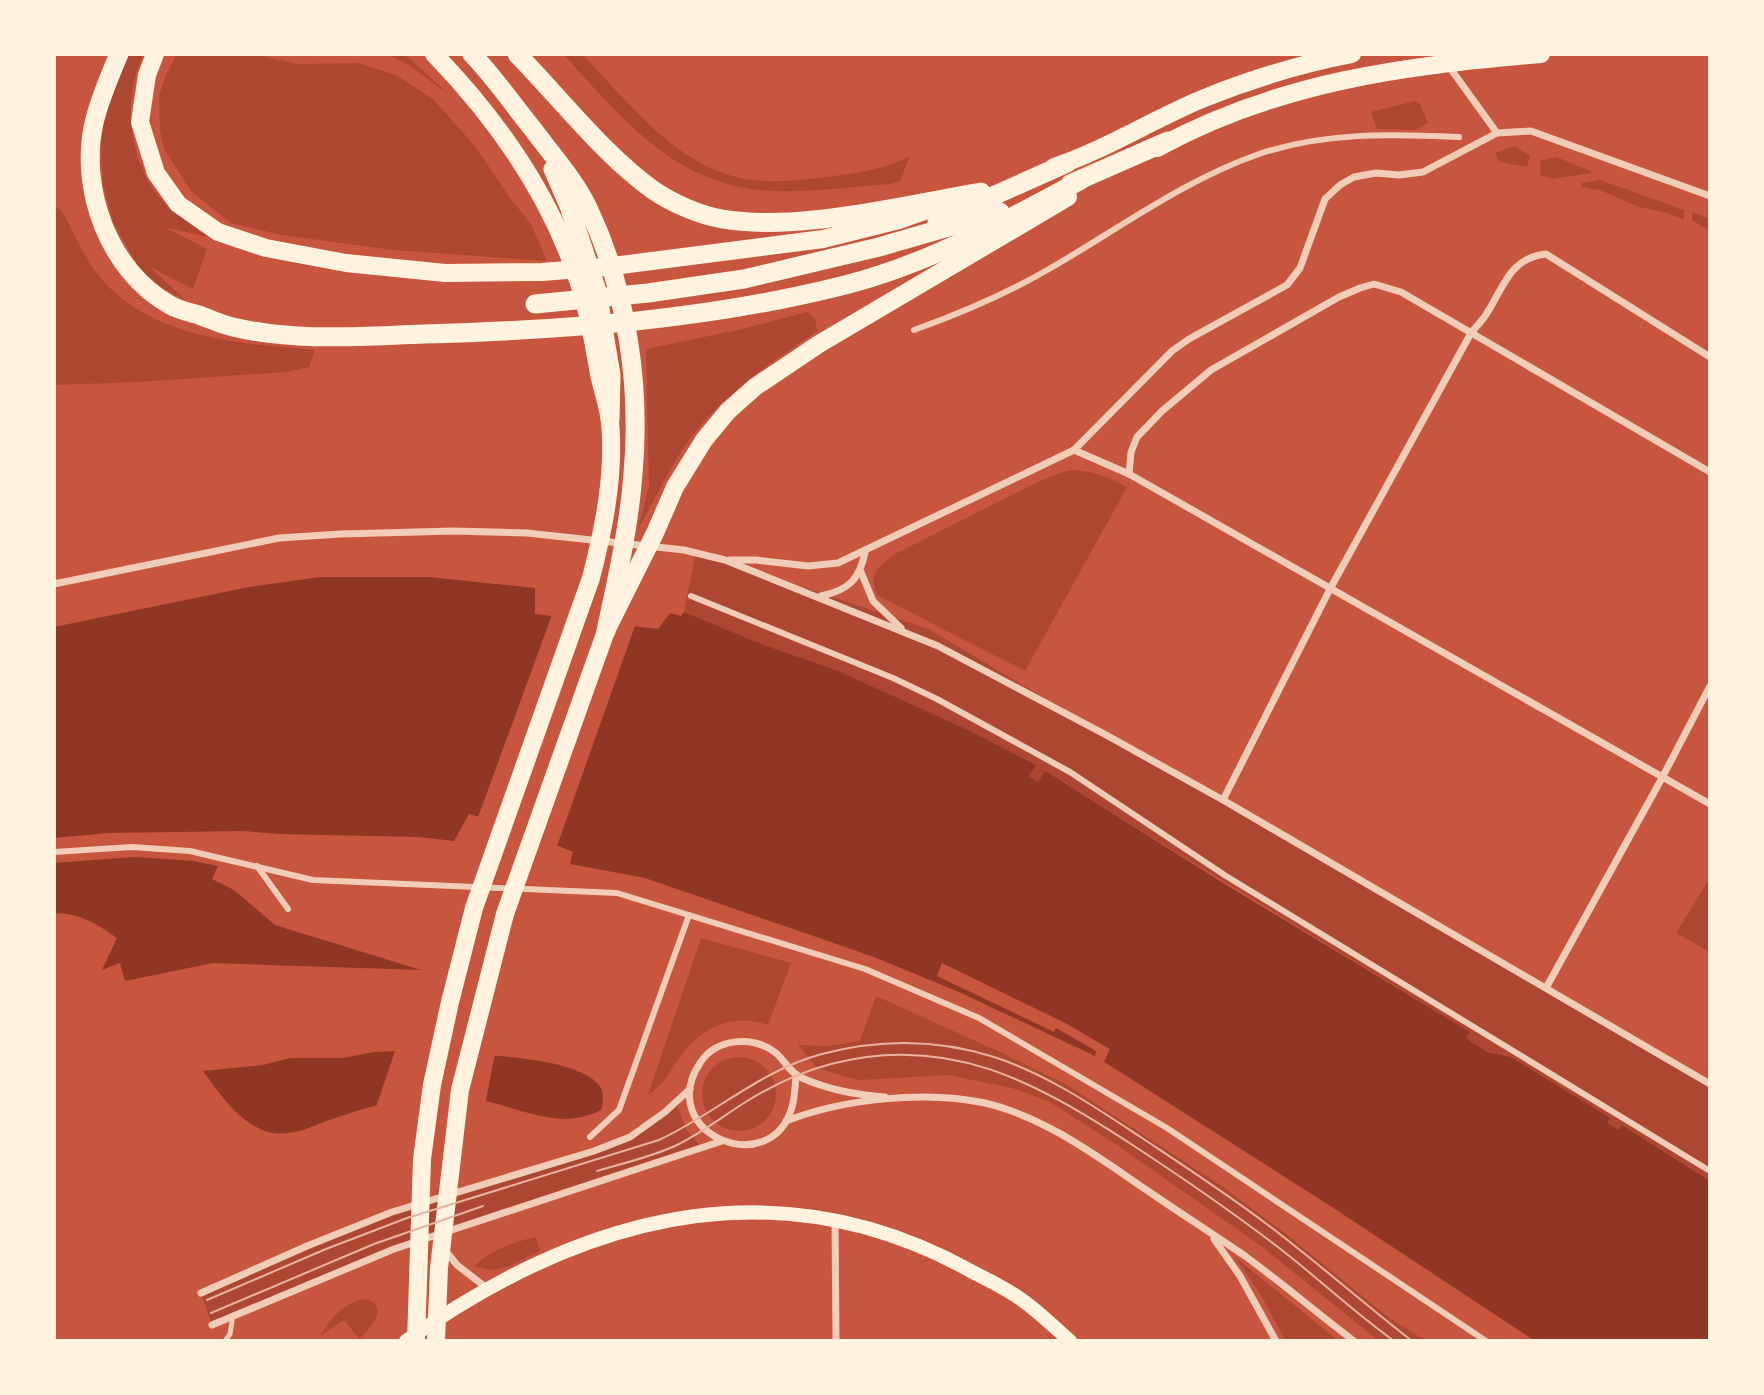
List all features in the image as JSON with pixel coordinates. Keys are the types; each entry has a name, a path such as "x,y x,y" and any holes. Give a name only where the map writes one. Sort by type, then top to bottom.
{"highway":[{"path":"119,54 93,124 90,165 98,217 117,254 143,284 170,305 233,327 311,337 478,333 614,324 753,306 848,284 981,192"},
{"path":"472,54 489,72 576,187 589,210 616,285 626,330 634,391 634,473 621,560 606,631"},
{"path":"517,54 617,159 654,190 682,206 721,219 776,222 829,218 1004,222 1081,180 1168,141"},
{"path":"538,136 569,206 574,247 597,291 611,375 610,419"},
{"path":"535,304 648,293 744,279 878,247 1067,163"}],"main road":[{"path":"155,54 146,75 140,122 156,173 178,204 218,232 266,248 346,263 445,273 542,272 619,266 823,239 899,220 939,221"},
{"path":"433,54 463,84 503,136 574,247"},
{"path":"981,192 1067,163 1238,85 1310,62 1352,54"},
{"path":"436,1341 441,1242 460,1090 505,914 606,631 691,460 728,411 755,387 819,344 1081,189 1168,141 1249,106 1338,80 1454,61 1541,54"},
{"path":"413,1338 422,1159 432,1085 474,908 592,578 604,525 610,419"},
{"path":"413,1338 488,1289 598,1239 668,1220 740,1213 835,1219 869,1227 936,1253 1021,1299 1070,1341"}],"street":[{"path":"1440,54 1497,133"},
{"path":"724,560 755,560 808,566 838,563 1074,450 1172,351 1287,285 1300,268 1325,199 1354,177 1376,173 1399,175 1423,172 1497,133 1531,131 1710,196"},
{"path":"914,330 1004,293 1182,190 1260,154 1338,136 1394,134 1459,137"},
{"path":"1223,800 1329,589 1471,333 1486,315 1496,293 1515,268 1527,259 1546,254 1710,356"},
{"path":"1129,474 1131,452 1137,437 1211,370 1339,297 1374,284 1401,292 1710,471"},
{"path":"1074,450 1129,474 1710,804"},
{"path":"54,584 279,538 341,534 454,531 527,533 696,552 724,560 938,646 1223,800 1710,1084"},
{"path":"865,551 861,572 873,601 904,631"},
{"path":"818,596 835,593 861,572"},
{"path":"691,596 893,678 1070,772 1226,876 1710,1171"},
{"path":"1546,988 1710,686"},
{"path":"54,852 132,847 190,851 313,880 617,893 865,970 979,1018 1167,1128 1486,1341"},
{"path":"257,866 288,909"},
{"path":"590,1137 619,1110 689,915"},
{"path":"796,1076 793,1107 777,1132 765,1140 750,1145 722,1141 705,1130 693,1111 690,1089 694,1073 702,1059 730,1042 746,1041 762,1045 776,1053 796,1076 827,1088 864,1096 899,1098"},
{"path":"201,1293 392,1212 594,1151 630,1137 665,1112 690,1089"},
{"path":"786,1121 826,1108 899,1098 944,1096 987,1104 1038,1122 1095,1155 1243,1255 1354,1341"},
{"path":"212,1325 394,1249 722,1141"},
{"path":"835,1219 836,1341"},
{"path":"1212,1235 1240,1276 1276,1341"},
{"path":"441,1242 457,1265 488,1289"}],"lane":[{"path":"225,1341 230,1334 233,1315"}],"shaded area":[{"path":"127,54 144,54 137,69 131,103 133,139 143,172 163,201 208,237 164,227 207,249 193,289 150,267 184,299 161,287 139,268 113,222 103,184 101,143 105,114"},
{"path":"177,54 254,54 297,64 358,63 396,75 433,99 475,146 531,224 547,261 393,250 282,235 231,223 192,192 164,149 160,131 159,95"},
{"path":"387,54 405,54 448,94 409,65"},
{"path":"563,54 582,54 658,132 679,149 726,174 761,181 809,179 870,170 910,156 900,181 890,184 780,191 745,188 716,181 690,169 644,137 602,97"},
{"path":"1415,101 1420,104 1428,123 1415,130 1377,129 1371,112"},
{"path":"1515,146 1530,156 1527,167 1499,162 1495,153"},
{"path":"1556,157 1591,173 1552,179 1541,175 1540,161"},
{"path":"1600,180 1684,210 1684,220 1668,213 1639,207 1600,190 1581,187 1582,183"},
{"path":"54,206 61,210 95,271 116,294 140,311 167,324 225,340 315,350 309,367 286,372 54,385"},
{"path":"1692,212 1710,219 1710,231 1692,220"},
{"path":"807,312 815,319 817,331 744,383 711,414 677,459 638,529 649,486 646,349"},
{"path":"1074,470 1102,476 1127,487 1025,671 877,595 874,575 879,567 895,554 1042,480"},
{"path":"696,552 929,629 1121,744 1710,1084 1710,1181 1622,1125 1619,1130 1607,1123 1609,1118 1511,1057 1487,1052 1466,1038 1470,1032 1045,772 1039,783 1029,777 1035,765 966,729 836,670 764,645 684,612"},
{"path":"320,577 429,577 535,588 535,614 658,629 670,613 681,616 684,612 764,645 836,670 966,729 1036,765 1029,776 1038,782 1045,771 1228,886 1470,1032 1466,1038 1487,1052 1511,1057 1610,1118 1607,1123 1619,1130 1622,1125 1710,1181 1710,1341 1535,1341 1332,1207 1095,1056 959,992 874,957 645,878 570,864 573,852 513,827 469,814 454,841 419,837 243,831 109,833 54,838 54,627 249,587"},
{"path":"135,857 194,861 218,866 212,879 234,890 275,925 421,970 213,963 125,981 120,963 102,970 117,938 88,920 54,913 54,863"},
{"path":"1710,878 1710,952 1676,933"},
{"path":"701,938 791,963 768,1025 742,1020 718,1025 707,1031 687,1047 663,1083 648,1095"},
{"path":"876,996 1067,1085 1223,1187 1392,1320 1427,1341 1379,1341 1261,1246 1117,1145 1050,1102 1012,1088 948,1075 861,1080 816,1067 798,1045 828,1046 860,1041"},
{"path":"398,1051 504,1056 562,1066 584,1074 599,1085 603,1094 601,1110 572,1119 542,1116 474,1099 413,1099 383,1103 303,1130 277,1133 258,1128 239,1115 203,1071 263,1065 290,1058 343,1058"},
{"path":"739,1057 760,1063 770,1073 776,1094 770,1115 760,1125 739,1131 718,1125 708,1115 702,1094 708,1073 718,1063"},
{"path":"676,1102 687,1131 703,1148 394,1249 212,1325 201,1293 392,1212 630,1137"},
{"path":"536,1237 540,1251 515,1263 493,1270 474,1266 503,1247"},
{"path":"1235,1257 1335,1338 1326,1341 1286,1341 1259,1292"},
{"path":"364,1299 372,1302 377,1311 373,1323 359,1339 344,1320 320,1336 338,1313 349,1304"}],"pier":[{"path":"553,612 636,623 556,849 511,830 477,820"},
{"path":"942,963 1067,1024 1110,1049 1104,1062 1095,1056 1096,1051 1056,1028 1054,1032 937,976"},
{"path":"396,1048 495,1053 485,1105 453,1100 410,1103 375,1110"}],"tram line":[{"path":"207,1300 407,1218 659,1140 758,1081 800,1061 843,1049 908,1043 951,1047 994,1057 1033,1072 1070,1092 1253,1214 1412,1341"},
{"path":"597,1171 677,1145 765,1091 819,1067 874,1056 914,1055 952,1059 1025,1083 1095,1121 1265,1237 1394,1341"},
{"path":"211,1313 374,1244 483,1206"}]}
